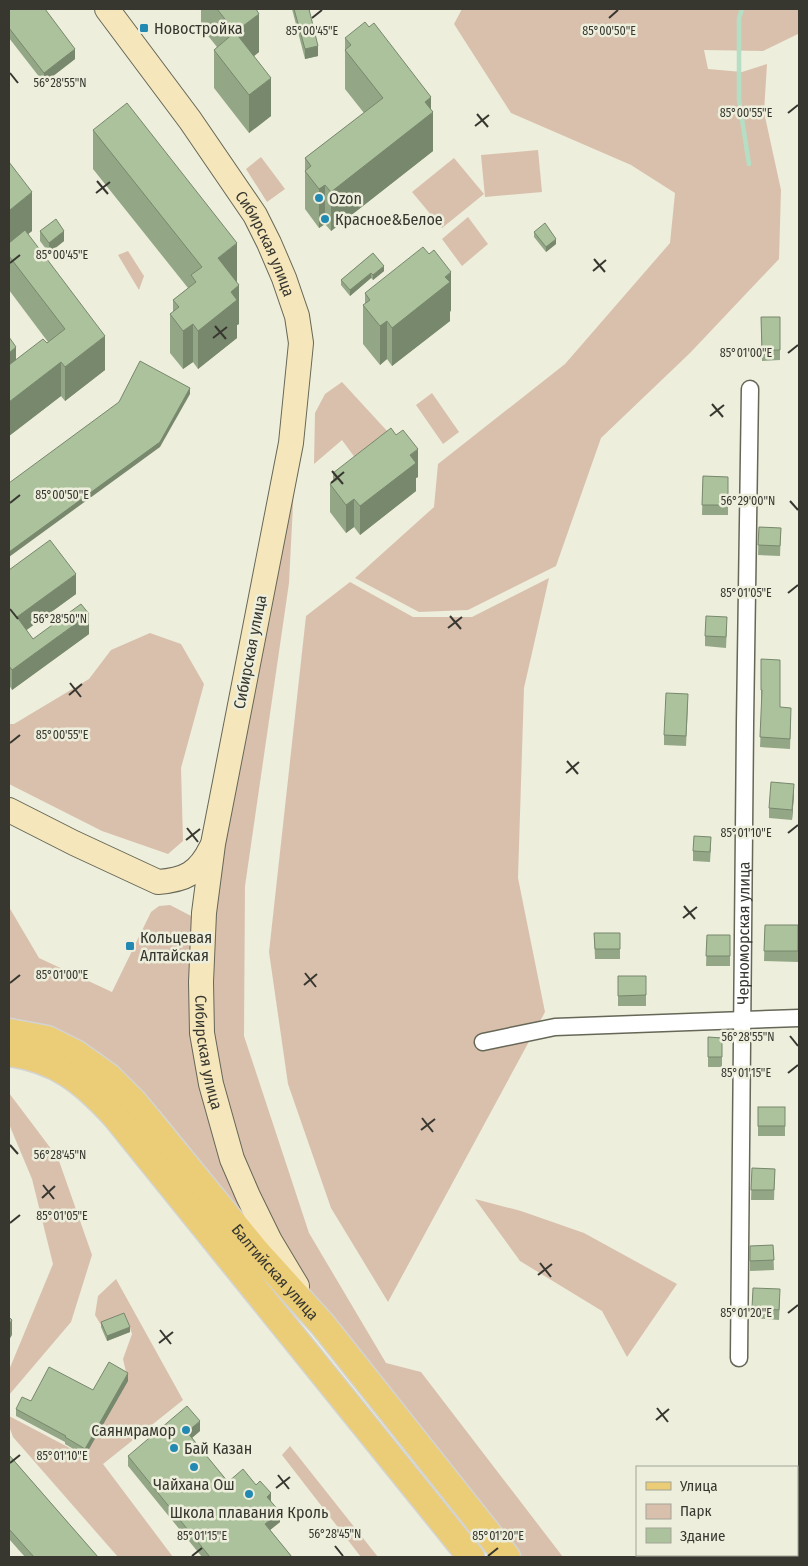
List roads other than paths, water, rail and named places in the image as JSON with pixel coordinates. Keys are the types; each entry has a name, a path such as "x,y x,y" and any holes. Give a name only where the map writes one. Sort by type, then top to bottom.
{"main road":[{"name":"Сибирская улица","path":"107,9 190,120 255,215 284,278 296,316 301,343 291,443 213,844 204,913 201,982 202,1033 211,1084 232,1159 270,1241 323,1325"},
{"path":"9,810 74,844 158,882 179,879 193,872 207,856 213,844"},
{"name":"Балтийская улица","path":"9,1032 47,1039 77,1054 108,1076 134,1102 256,1251 323,1325 507,1557"},
{"name":"Балтийская улица","path":"9,1053 42,1061 69,1074 95,1094 115,1116 471,1557"}],"street":[{"name":"Черноморская улица","path":"739,1358 744,744 750,389"},
{"path":"483,1042 555,1027 799,1018"}],"waterway":[{"path":"742,9 739,18 739,100 749,164"}],"place":[{"name":"Новостройка","path":"144,28"},
{"name":"Ozon","path":"319,198"},
{"name":"Красное&Белое","path":"325,219"},
{"name":"Кольцевая Алтайская","path":"130,946"},
{"name":"Саянмрамор","path":"186,1430"},
{"name":"Бай Казан","path":"174,1448"},
{"name":"Чайхана Ош","path":"194,1467"},
{"name":"Школа плавания Кроль","path":"249,1494"}]}
